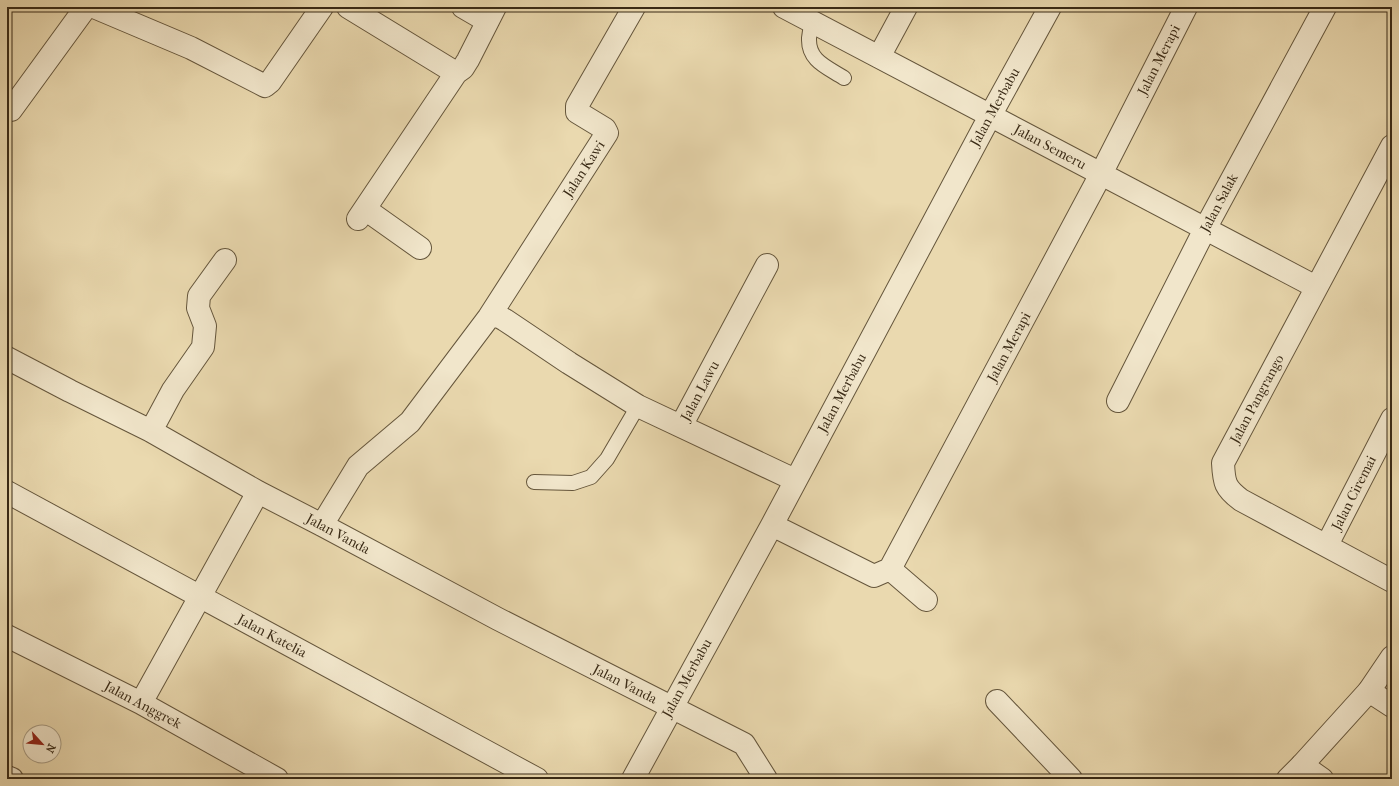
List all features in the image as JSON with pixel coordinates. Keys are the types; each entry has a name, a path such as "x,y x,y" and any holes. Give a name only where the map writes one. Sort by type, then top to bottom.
{"street":[{"path":"11,110 86,7"},
{"path":"94,7 191,48 265,86 270,82 322,7"},
{"path":"348,7 456,73"},
{"path":"420,248 362,214 456,73 463,68 491,14 463,7"},
{"name":"Jalan Kawi","path":"489,317 607,133 604,129 577,112 577,106 634,7"},
{"name":"Jalan Semeru","path":"784,7 1316,287"},
{"path":"879,57 906,7"},
{"name":"Jalan Merbabu","path":"632,779 772,525 990,116 1050,7"},
{"name":"Jalan Merapi","path":"890,569 1101,174 1186,7"},
{"name":"Jalan Salak","path":"1118,401 1205,229 1325,7"},
{"name":"Jalan Pangrango","path":"1392,146 1223,463 1224,482 1232,494 1392,581"},
{"path":"151,431 173,390 203,347 205,326 198,308 199,296 225,260"},
{"name":"Jalan Lawu","path":"767,265 681,426 795,480"},
{"path":"322,524 358,466 410,422 489,317 498,316 638,406 681,426"},
{"name":"Jalan Vanda","path":"7,358 151,431 258,492 322,524 498,619 744,744 766,779"},
{"name":"Jalan Ciremai","path":"1327,545 1392,419"},
{"name":"Jalan Katelia","path":"7,492 537,779"},
{"path":"141,703 258,492"},
{"path":"772,525 874,576 890,569 926,600"},
{"name":"Jalan Anggrek","path":"7,636 141,703 277,779"},
{"path":"1322,779 1295,772 1369,691 1392,657"},
{"path":"1369,691 1392,706"},
{"path":"997,702 1071,779"},
{"path":"7,776 12,779"}],"lane":[{"path":"812,22 810,28 809,46 812,55 818,62 844,78"},
{"path":"534,482 573,483 591,477 607,459 638,406"}]}
